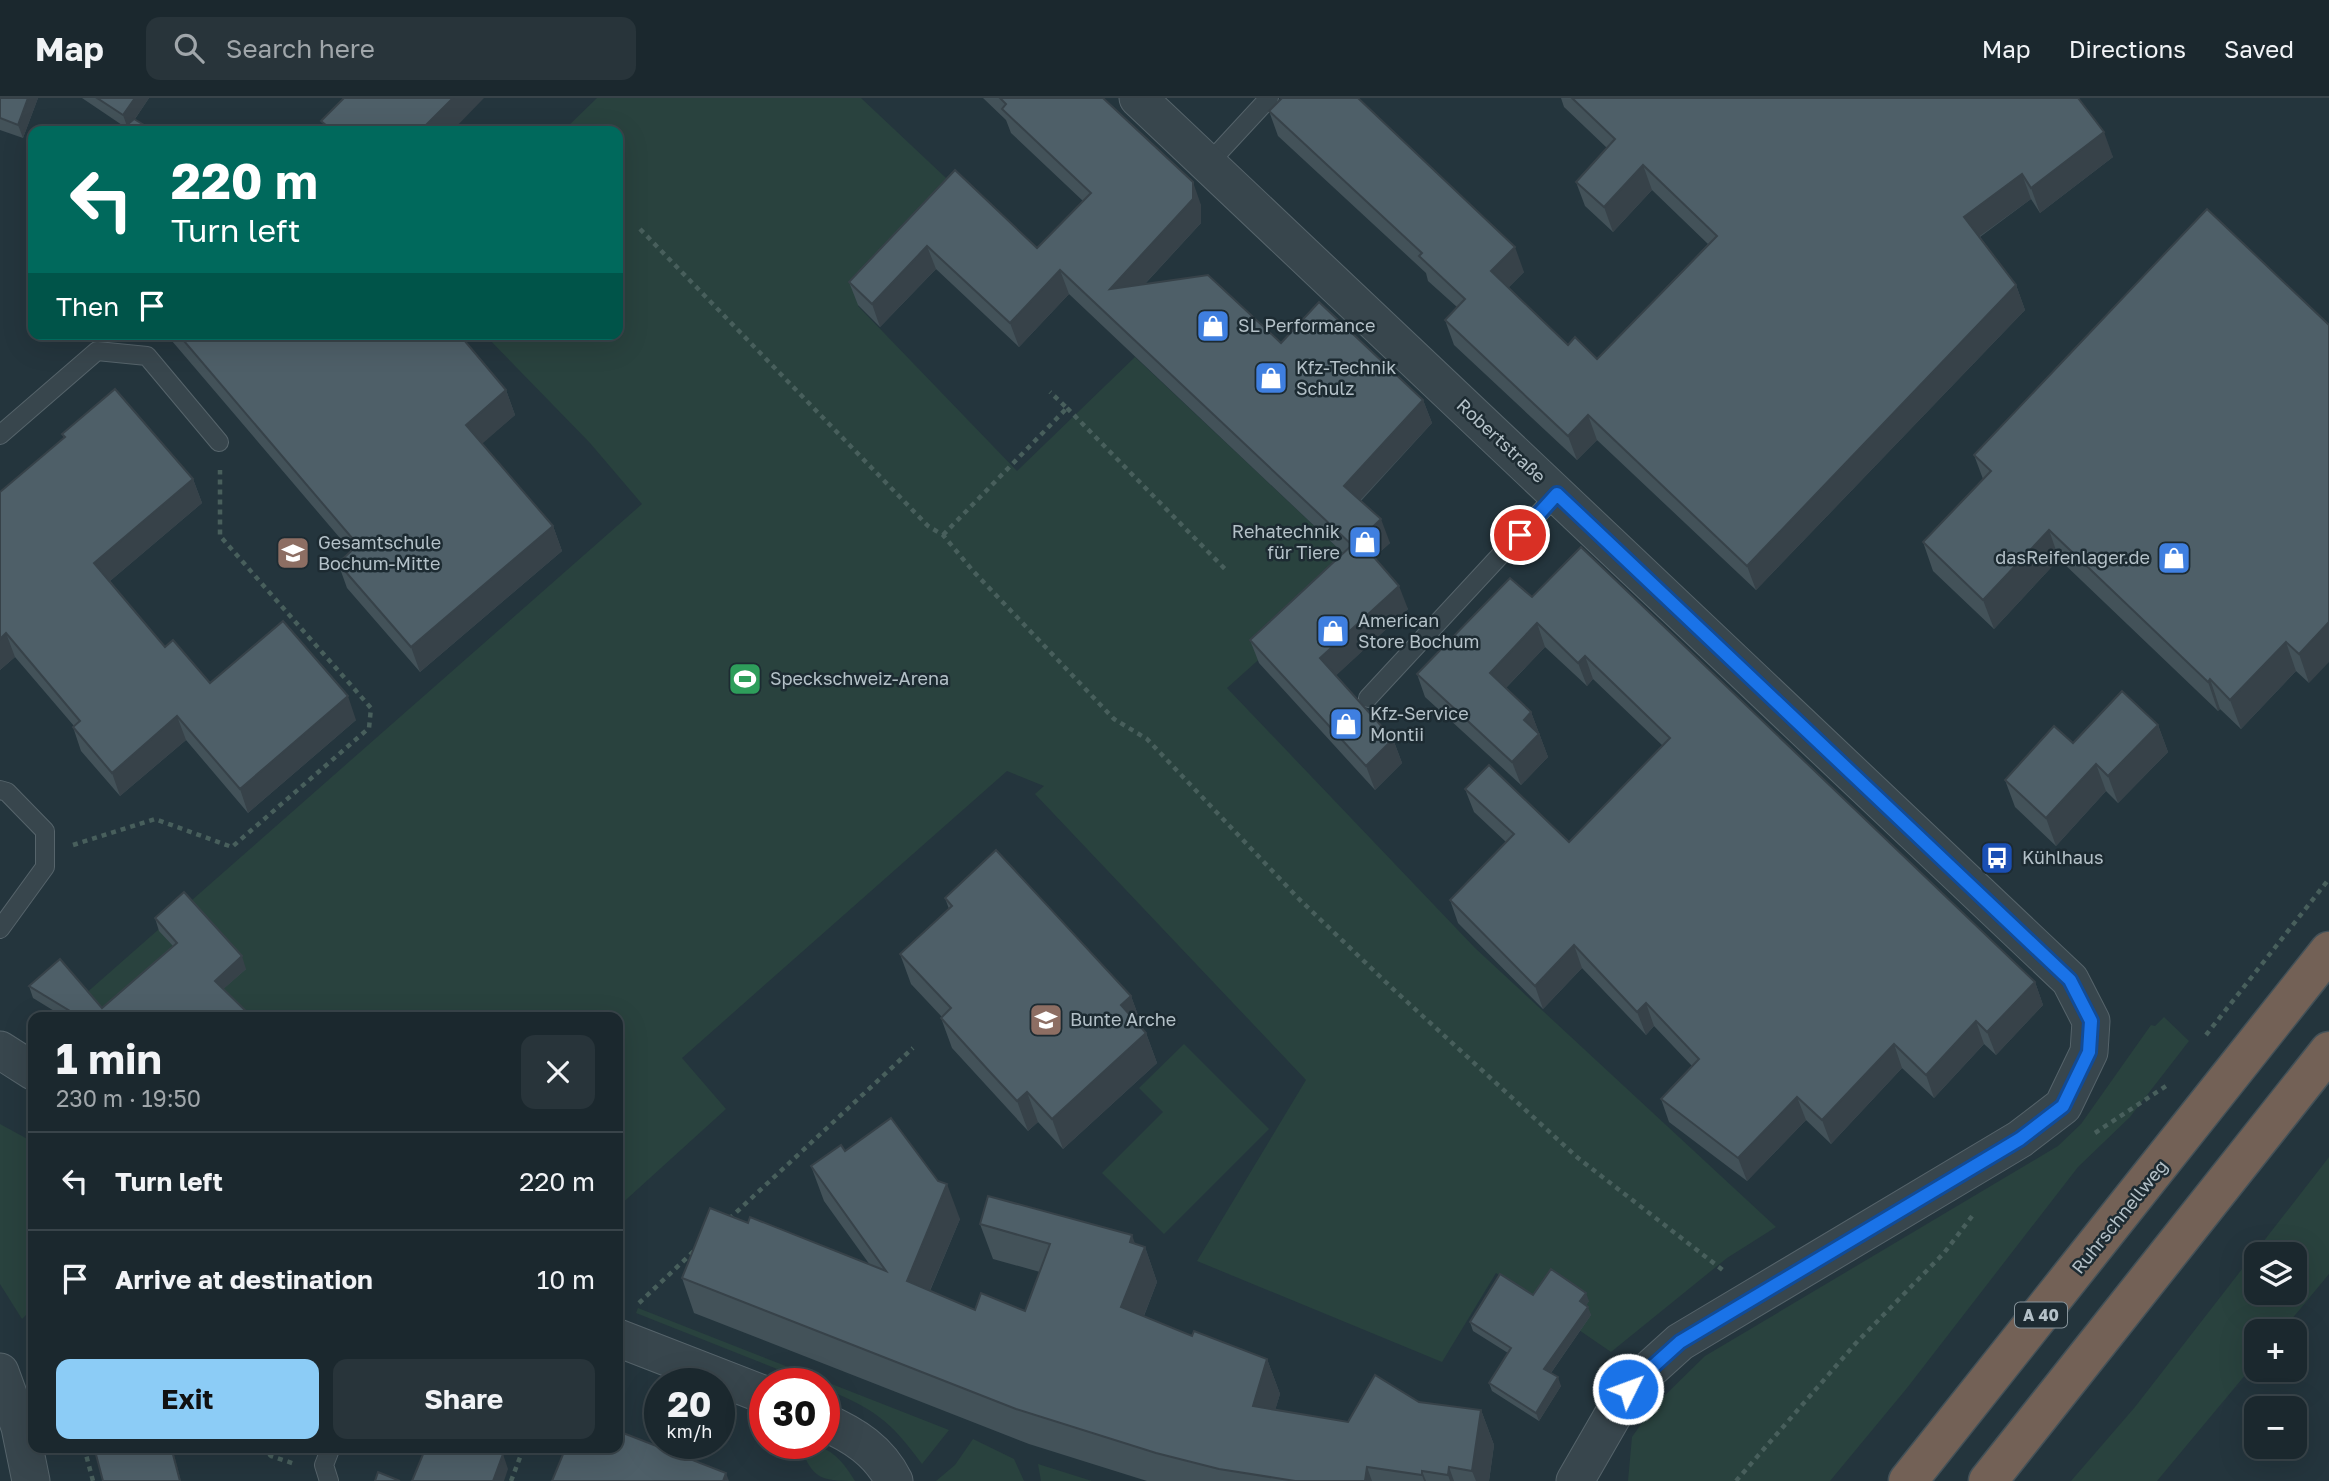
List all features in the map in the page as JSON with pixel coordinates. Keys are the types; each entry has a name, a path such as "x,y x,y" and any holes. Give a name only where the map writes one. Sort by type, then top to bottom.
{"highway":[{"name":"Ruhrschnellweg","path":"1908,1481 2329,951"},
{"path":"1988,1481 2329,1051"}],"street":[{"name":"Robertstraße","path":"1138,98 2070,980 2091,1021 2089,1052 2063,1106 2020,1139 1680,1342 1628,1389 1594,1463 1575,1481"},
{"path":"0,1050 28,1068"},
{"path":"625,1324 749,1387"},
{"path":"0,1373 20,1427 31,1481"},
{"path":"840,1429 855,1435 887,1467 894,1481"}],"lane":[{"path":"1208,164 1269,98"},
{"path":"0,435 97,351 147,356 219,442"},
{"path":"1368,698 1557,494"},
{"path":"0,790 7,792 45,831 45,867 0,929"},
{"path":"329,1453 324,1465 329,1481"}],"path":[{"path":"640,229 928,526 943,535 972,571 1114,719 1147,739 1300,900 1578,1158 1712,1259 1752,1298"},
{"path":"1050,392 1225,569"},
{"path":"943,535 1067,408"},
{"path":"45,867 72,845 155,819 232,847 369,728 371,708 220,536 219,442"},
{"path":"2200,1043 2329,879"},
{"path":"720,1227 913,1048"},
{"path":"2088,1137 2165,1087 2174,1076"},
{"path":"1736,1481 1856,1343 1944,1252 1975,1212"},
{"path":"625,1324 700,1246"},
{"path":"86,1453 93,1481"},
{"path":"511,1481 522,1453"}],"green space":[{"path":"597,98 861,98 963,194 858,306 1017,471 1135,357 1360,569 1227,688 1475,948 1776,1227 1727,1258 1611,1352 1496,1273 1442,1362 1197,1261 1306,1080 1035,794 1044,786 1007,771 682,1058 726,1109 623,1202 623,1012 65,1012 642,504 590,443 490,340 623,340 623,126 568,126"},
{"path":"2164,1017 2189,1041 2130,1117 2078,1167 1907,1388 1830,1481 1628,1481 1632,1437 1653,1407 1705,1356 2058,1146 2081,1124 2151,1025 2155,1026"},
{"path":"1184,1044 1269,1129 1164,1234 1102,1173 1163,1112 1139,1088"},
{"path":"0,1124 28,1139 28,1313 22,1319 0,1284"},
{"path":"2329,1157 2329,1274 2307,1301 2307,1242 2263,1242"},
{"path":"2244,1267 2244,1305 2303,1305 2292,1319 2244,1319 2244,1376 2157,1481 2071,1481 2135,1407"},
{"path":"638,1308 791,1368 775,1368 636,1313"},
{"path":"840,1387 949,1430 922,1464 890,1426 840,1396"},
{"path":"973,1439 1014,1459 1024,1481 936,1481 955,1465"},
{"path":"806,1459 838,1459 855,1481 825,1478 813,1471"},
{"path":"1038,1464 1092,1481 1041,1481"}],"building":[{"path":"0,98 28,98 18,125 0,118"},
{"path":"97,98 135,98 123,115"},
{"path":"344,98 453,98 425,126 327,126 321,121"},
{"path":"1000,98 1103,98 1193,182 1193,199 1110,289 1208,275 1281,343 1319,302 1423,400 1344,486 1381,519 1359,540 1399,586 1320,658 1393,739 1366,766 1250,640 1352,545 1060,270 1010,323 927,246 872,304 849,282 955,170 1037,248 1091,193 1002,109 1006,104"},
{"path":"1282,98 1358,98 1515,247 1491,271 1568,345 1575,337 1597,359 1717,236 1643,165 1604,207 1576,182 1615,139 1572,98 2078,98 2104,132 2031,188 2022,174 1964,217 2016,285 1747,566 1588,415 1568,436 1445,320 1465,299 1419,256 1422,253 1269,111"},
{"path":"134,119 146,126 126,126"},
{"path":"2207,209 2329,325 2329,622 2299,654 2286,642 2230,700 2049,530 1983,600 1923,542 1991,471 1974,455"},
{"path":"183,340 464,340 506,390 466,425 553,526 411,647 338,563 358,545"},
{"path":"115,389 193,479 94,563 165,647 173,640 210,683 283,621 348,696 240,789 177,716 112,773 73,727 80,721 6,633 0,639 0,492 65,437 62,434"},
{"path":"1581,547 2035,982 1987,1032 1976,1021 1926,1075 1894,1044 1822,1120 1797,1097 1738,1158 1661,1099 1699,1059 1646,1003 1637,1012 1574,945 1535,986 1450,900 1514,834 1465,789 1489,765 1569,842 1670,738 1585,656 1578,663 1537,623 1490,673 1531,712 1524,720 1539,734 1512,762 1417,674 1510,578 1532,597"},
{"path":"2122,691 2158,725 2108,776 2096,764 2046,818 2005,780 2054,726 2073,743"},
{"path":"996,850 1131,996 1121,1005 1146,1033 1052,1119 1027,1092 1017,1101 990,1072 941,1018 951,1008 900,954 952,906 945,898"},
{"path":"184,892 242,956 215,981 247,1012 72,1012 29,986 60,959 102,1008 177,943 155,918"},
{"path":"891,1118 938,1181 947,1184 907,1281 975,1310 981,1293 1025,1311 1050,1244 980,1224 988,1196 1132,1235 1130,1242 1145,1247 1121,1307 1192,1336 1194,1331 1267,1359 1253,1406 1348,1422 1375,1375 1419,1402 1481,1410 1472,1471 1449,1467 1448,1475 1422,1471 1422,1475 1367,1467 1365,1481 1295,1481 1219,1469 1156,1453 1016,1409 682,1278 710,1208 748,1223 750,1217 886,1271 811,1166 841,1145 845,1151"},
{"path":"1551,1269 1586,1293 1580,1301 1588,1307 1544,1369 1558,1377 1536,1413 1489,1383 1511,1348 1470,1322 1500,1274 1533,1295"},
{"path":"623,1433 644,1441 644,1459 690,1459 726,1473 723,1481 552,1481 564,1453 623,1453"},
{"path":"96,1453 173,1453 180,1481 103,1481"},
{"path":"424,1453 503,1454 493,1481 412,1481"},
{"path":"378,1472 400,1481 375,1481"}],"place":[{"name":"SL Performance","path":"1213,326"},
{"name":"Kfz-Technik Schulz","path":"1271,378"},
{"name":"Rehatechnik für Tiere","path":"1365,542"},
{"name":"Gesamtschule Bochum-Mitte","path":"293,553"},
{"name":"dasReifenlager.de","path":"2174,558"},
{"name":"American Store Bochum","path":"1333,631"},
{"name":"Speckschweiz-Arena","path":"745,679"},
{"name":"Kfz-Service Montii","path":"1346,724"},
{"name":"Kühlhaus","path":"1997,858"},
{"name":"Bunte Arche","path":"1046,1020"}],"route":[{"path":"1520,535 1557,494 1839,758 2070,980 2091,1021 2089,1052 2079,1079 2063,1106 2020,1139 1680,1342 1628,1389"}]}
